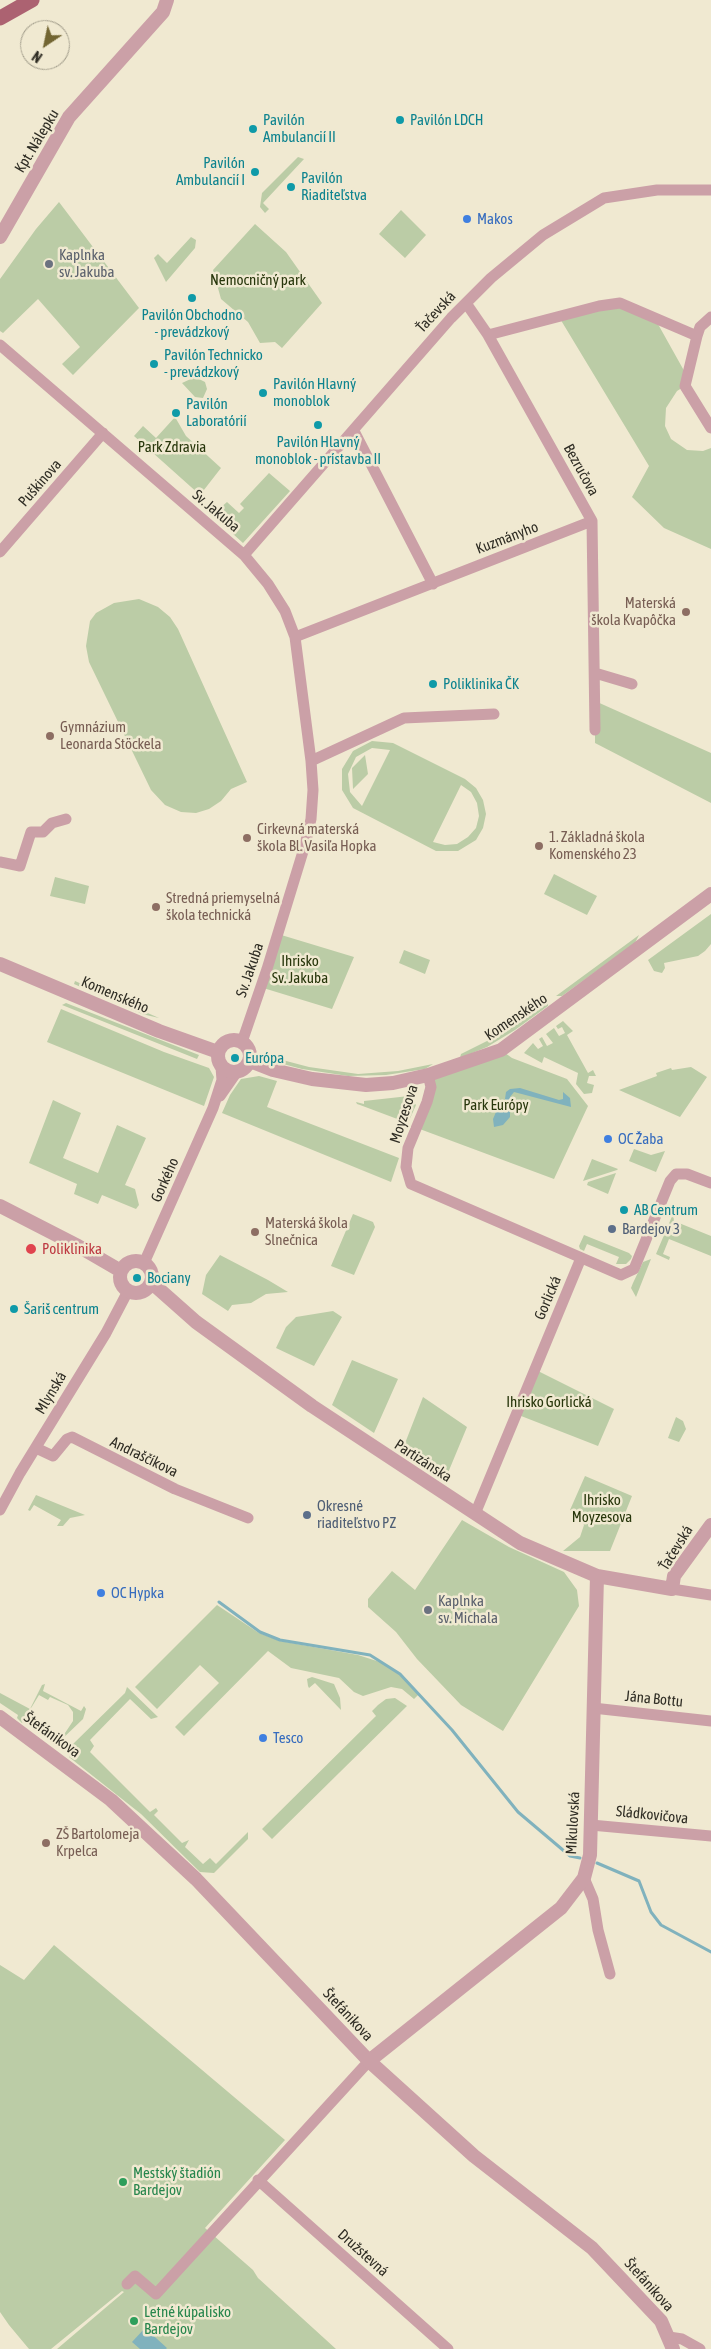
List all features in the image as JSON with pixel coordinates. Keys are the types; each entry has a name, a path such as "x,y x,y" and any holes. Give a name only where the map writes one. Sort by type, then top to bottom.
{"main road":[{"path":"0,18 32,0"}],"street":[{"path":"153,24 158,0"},
{"name":"Kpt. Nálepku","path":"0,237 69,117 153,24 163,12 167,0"},
{"name":"Ťačevská","path":"244,555 466,303 491,278 543,235 604,198 657,190 711,190"},
{"name":"Bezručova","path":"466,303 488,336 592,521 595,730"},
{"path":"488,336 599,306 620,303 697,336"},
{"path":"711,317 700,326 685,386 711,428"},
{"name":"Sv. Jakuba","path":"0,345 244,555 268,584 281,604 295,638 302,677 311,762 313,790 311,819 305,845 242,1042"},
{"path":"354,431 433,584"},
{"name":"Puškinova","path":"0,552 103,434"},
{"name":"Kuzmányho","path":"295,638 592,521"},
{"path":"595,673 632,684"},
{"path":"311,762 404,718 494,714"},
{"path":"0,862 20,866 31,832 43,832 52,822 66,819"},
{"name":"Komenského","path":"250,1061 286,1074 338,1084 366,1085 393,1083 428,1076 501,1050 711,894"},
{"name":"Komenského","path":"0,964 159,1031 218,1052"},
{"path":"237,1040 242,1042 250,1052 250,1061 245,1069 236,1073 225,1070 221,1066 218,1052 226,1042 237,1040"},
{"name":"Gorkého","path":"144,1263 213,1108 222,1080 221,1066"},
{"name":"Gorkého","path":"213,1108 236,1073"},
{"name":"Moyzesova","path":"428,1076 431,1087 427,1102 408,1148 407,1177 417,1188 581,1258"},
{"path":"581,1258 621,1275 634,1269 670,1181 676,1174 681,1173 711,1183"},
{"path":"0,1206 78,1246 121,1271"},
{"name":"Gorlická","path":"475,1514 581,1258"},
{"path":"134,1261 144,1263 152,1272 152,1283 142,1293 128,1292 120,1280 121,1271 128,1263 134,1261"},
{"name":"Partizánska","path":"152,1283 196,1322 312,1406 520,1543 597,1576 711,1595"},
{"name":"Mlynská","path":"0,1510 106,1333 128,1292"},
{"name":"Andraščíkova","path":"36,1448 53,1456 67,1439 72,1437 175,1489 248,1518"},
{"name":"Ťačevská","path":"672,1589 674,1576 711,1525"},
{"name":"Mikulovská","path":"369,2061 561,1908 584,1878 590,1855 597,1576"},
{"name":"Jána Bottu","path":"593,1708 711,1721"},
{"name":"Štefánikova","path":"0,1717 111,1800 196,1879 369,2061 474,2156 592,2248 661,2321 671,2343 682,2339 700,2349"},
{"name":"Sládkovičova","path":"591,1824 711,1836"},
{"path":"584,1878 593,1899 598,1930 610,1974"},
{"path":"127,2284 135,2276 156,2294 258,2180 369,2061"},
{"name":"Družstevná","path":"258,2180 448,2349"}],"green space":[{"path":"298,157 304,159 263,203 269,209 265,213 260,207 262,193"},
{"path":"59,202 139,308 73,375 62,364 80,347 38,299 3,333 0,331 0,279 36,229"},
{"path":"401,210 426,235 405,258 379,234"},
{"name":"Nemocničný park","path":"255,224 286,252 322,303 282,348 275,342 260,343 248,322 221,299 213,270"},
{"path":"191,237 196,240 195,248 166,282 154,258 158,254 167,263"},
{"path":"620,303 654,317 687,376 685,386 677,391 666,408 665,426 671,439 687,450 703,451 711,448 711,549 664,528 632,497 649,466 559,317"},
{"path":"195,377 205,382 207,389 203,398 195,397 182,383"},
{"name":"Park Zdravia","path":"175,417 186,436 221,468 200,495 134,436 143,426 156,438"},
{"path":"269,473 290,491 243,543 212,515 227,502 239,513 244,508 240,504"},
{"path":"139,599 158,607 170,617 178,629 247,782 231,789 221,801 209,809 196,813 181,812 165,805 151,790 89,662 86,646 90,621 96,613 114,603"},
{"path":"595,701 711,753 711,803 595,743"},
{"path":"372,741 393,743 465,779 476,788 483,800 486,814 483,828 476,840 458,851 436,851 353,808 342,790 342,769 353,751","holes":["372,748 390,750 362,806 350,792 348,774 356,757","461,785 471,792 477,803 479,816 476,828 468,837 457,844 445,845 433,842"]},
{"path":"365,755 368,774 353,789 352,768"},
{"path":"554,874 597,896 587,915 544,894"},
{"path":"55,877 89,886 85,904 50,896"},
{"path":"711,914 711,944 705,951 698,956 664,963 665,968 662,973 654,971 648,960"},
{"name":"Ihrisko Sv. Jakuba","path":"278,934 354,957 332,1009 260,987"},
{"path":"639,935 635,943 562,996 556,996"},
{"path":"404,950 430,960 425,974 399,963"},
{"path":"75,981 159,1018 142,1014 74,984"},
{"path":"66,1003 199,1055 197,1059 62,1005"},
{"path":"548,1003 548,1006 515,1030 487,1047 460,1058 461,1054 505,1032"},
{"path":"61,1009 164,1052 209,1068 214,1077 204,1106 47,1042"},
{"path":"563,1021 573,1031 567,1035 588,1073 593,1070 596,1076 589,1076 587,1083 594,1085 592,1093 584,1094 576,1084 578,1073 544,1057 542,1063 524,1053 533,1043 538,1049 543,1046 539,1039 542,1037 547,1046 553,1043 546,1034 554,1028 559,1036 565,1033 562,1027 558,1029 556,1026"},
{"name":"Park Európy","path":"501,1050 512,1058 567,1079 588,1106 554,1179 417,1128 428,1075"},
{"path":"271,1057 309,1067 358,1074 398,1071 433,1064 425,1069 386,1075 348,1076 302,1069 268,1060"},
{"path":"691,1067 707,1077 680,1117 619,1090 657,1076 656,1073 671,1068 672,1070"},
{"path":"259,1076 277,1081 267,1107 399,1158 391,1182 222,1113 230,1095 241,1079"},
{"path":"409,1096 416,1105 408,1123 356,1102 364,1104 364,1101"},
{"path":"53,1100 81,1113 63,1158 98,1173 117,1125 146,1138 125,1185 135,1189 139,1205 136,1209 102,1195 98,1204 74,1194 77,1184 29,1163"},
{"path":"634,1149 651,1155 665,1151 656,1172 629,1161"},
{"path":"592,1159 618,1169 583,1181"},
{"path":"616,1173 608,1194 587,1185 588,1182"},
{"path":"353,1214 373,1222 375,1227 354,1275 331,1266"},
{"path":"673,1214 674,1221 711,1236 711,1256 669,1239 663,1254 670,1257 669,1260 656,1254"},
{"path":"584,1235 629,1253 632,1256 631,1259 626,1264 616,1264 619,1257 587,1244 584,1251 580,1249 579,1246"},
{"path":"220,1255 288,1292 266,1294 251,1303 232,1305 228,1311 202,1294 206,1275"},
{"path":"651,1259 636,1297 631,1288 643,1262"},
{"path":"333,1311 342,1317 314,1366 276,1348 286,1327 296,1317"},
{"path":"352,1360 398,1379 374,1433 332,1405"},
{"name":"Ihrisko Gorlická","path":"534,1369 614,1409 598,1446 516,1414"},
{"path":"423,1397 467,1427 445,1480 402,1451"},
{"path":"676,1417 683,1421 686,1429 679,1442 668,1438"},
{"name":"Ihrisko Moyzesova","path":"585,1476 632,1496 610,1551 563,1551 580,1537 584,1525 579,1515 570,1510"},
{"path":"36,1495 85,1515 70,1518 63,1526 57,1526 61,1520 34,1505 30,1511 28,1510"},
{"path":"462,1520 509,1547 564,1572 577,1590 579,1606 503,1731 461,1705 417,1659 396,1632 368,1607 368,1599 392,1571 415,1590"},
{"path":"217,1605 259,1633 280,1641 358,1655 380,1662 399,1674 419,1694 414,1699 402,1689 391,1687 363,1696 354,1692 339,1678 291,1668 268,1651 184,1736 175,1727 219,1683 217,1681 200,1665 157,1709 135,1687"},
{"path":"312,1677 334,1684 340,1698 341,1710 315,1683 309,1688 307,1679"},
{"path":"45,1684 43,1691 81,1711 84,1706 86,1709 83,1719 59,1742 73,1721 73,1712 68,1705 50,1697 48,1700 39,1695 22,1723 17,1718 18,1715 0,1703 0,1693 30,1709 42,1685"},
{"path":"127,1687 158,1717 151,1719 130,1699 90,1740 94,1746 90,1752 150,1812 156,1808 158,1811 154,1815 182,1843 189,1840 185,1847 203,1864 210,1858 216,1864 248,1832 248,1839 214,1873 200,1872 141,1814 69,1757 72,1745 125,1693"},
{"path":"395,1698 407,1706 272,1839 262,1829 376,1716 372,1711 378,1705 386,1699"},
{"name":"Mestský štadión Bardejov","path":"54,1945 285,2140 205,2228 253,2270 258,2278 336,2349 57,2349 124,2292 122,2291 51,2349 29,2349 9,2325 0,2312 0,1965 24,1980"}],"water":[{"path":"520,1088 559,1100 563,1099 563,1092 570,1098 571,1107 514,1092 510,1097 510,1117 503,1125 494,1127 493,1119 496,1112 507,1105 505,1099 506,1092 510,1089"},
{"path":"145,2328 167,2348 140,2349 132,2342"}],"waterway":[{"path":"219,1602 260,1632 280,1640 370,1655 400,1674 452,1730 518,1812 570,1856 580,1858"},
{"path":"597,1863 639,1881 651,1912 661,1925 711,1952"}],"place":[{"name":"Pavilón LDCH","path":"400,120"},
{"name":"Pavilón Ambulancií II","path":"253,129"},
{"name":"Pavilón Ambulancií I","path":"255,172"},
{"name":"Pavilón Riaditeľstva","path":"291,187"},
{"name":"Makos","path":"467,219"},
{"name":"Kaplnka sv. Jakuba","path":"49,264"},
{"name":"Pavilón Obchodno - prevádzkový","path":"192,298"},
{"name":"Pavilón Technicko - prevádzkový","path":"154,364"},
{"name":"Pavilón Hlavný monoblok","path":"263,393"},
{"name":"Pavilón Laboratórií","path":"176,413"},
{"name":"Pavilón Hlavný monoblok - prístavba II","path":"318,425"},
{"name":"Materská škola Kvapôčka","path":"686,612"},
{"name":"Poliklinika ČK","path":"433,684"},
{"name":"Gymnázium Leonarda Stöckela","path":"50,736"},
{"name":"Cirkevná materská škola Bl. Vasiľa Hopka","path":"247,838"},
{"name":"1. Základná škola Komenského 23","path":"539,846"},
{"name":"Stredná priemyselná škola technická","path":"156,907"},
{"name":"Európa","path":"235,1058"},
{"name":"OC Žaba","path":"608,1139"},
{"name":"AB Centrum","path":"624,1210"},
{"name":"Bardejov 3","path":"612,1229"},
{"name":"Materská škola Slnečnica","path":"255,1232"},
{"name":"Poliklinika","path":"31,1249"},
{"name":"Bociany","path":"137,1278"},
{"name":"Šariš centrum","path":"14,1309"},
{"name":"Okresné riaditeľstvo PZ","path":"307,1515"},
{"name":"OC Hypka","path":"101,1593"},
{"name":"Kaplnka sv. Michala","path":"428,1610"},
{"name":"Tesco","path":"263,1738"},
{"name":"ZŠ Bartolomeja Krpelca","path":"46,1843"},
{"name":"Mestský štadión Bardejov","path":"123,2182"},
{"name":"Letné kúpalisko Bardejov","path":"134,2321"}]}
